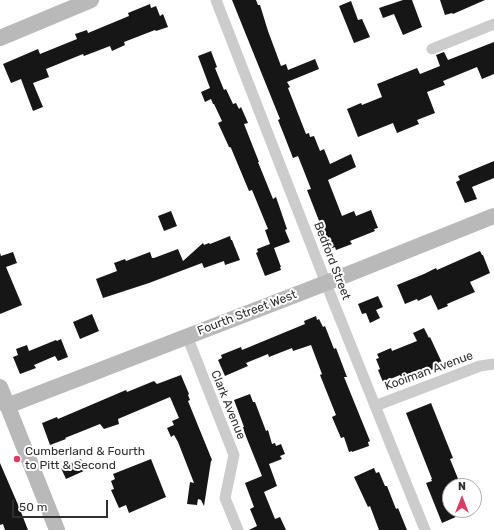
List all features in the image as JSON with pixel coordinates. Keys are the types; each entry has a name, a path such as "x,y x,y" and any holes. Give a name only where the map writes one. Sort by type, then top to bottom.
{"street":[{"path":"0,38 91,0"},
{"name":"Bedford Street","path":"216,0 374,406 425,530"},
{"path":"432,49 494,24"},
{"name":"Fourth Street West","path":"4,408 494,216"},
{"name":"Clark Avenue","path":"187,336 234,454 225,498 238,530"},
{"name":"Kooiman Avenue","path":"374,406 480,366 494,364"},
{"path":"0,387 4,408 57,530"}],"building":[{"path":"232,0 256,0 258,5 260,5 281,66 286,64 288,70 315,59 319,69 287,82 290,87 288,88 306,134 309,133 310,137 314,136 320,151 324,149 330,164 351,154 356,167 328,180 342,216 354,211 356,216 371,210 378,228 374,229 375,231 350,241 352,244 336,250 335,247 330,249 307,190 311,189 298,156 293,158 278,120 280,119"},
{"path":"403,0 412,0 422,27 403,35 394,14 383,18 379,8"},
{"path":"440,0 485,0 453,14 445,15"},
{"path":"351,1 358,20 362,19 370,37 354,43 339,6"},
{"path":"150,4 151,8 156,6 160,16 163,14 168,27 155,30 124,42 125,45 112,51 110,46 84,56 83,54 46,69 49,77 33,83 43,107 33,111 21,79 11,83 3,64 38,49 40,54 77,39 75,34 87,30 88,33 129,16 128,13"},
{"path":"494,42 494,74 482,79 477,67 443,81 445,85 427,92 435,113 417,120 419,124 397,133 393,123 358,137 347,109 382,97 377,84 417,68 420,74 440,66 436,55 444,52 448,60"},
{"path":"211,51 217,67 215,68 224,90 226,89 233,104 236,103 239,109 241,107 248,123 244,124 273,199 276,197 287,229 285,230 290,242 274,248 281,270 265,276 256,253 258,252 257,249 270,244 265,230 268,229 252,190 249,191 231,148 229,147 218,123 222,121 214,104 211,99 205,102 201,92 210,88 198,56"},
{"path":"494,161 494,178 472,187 477,199 465,203 456,182 460,180 458,176"},
{"path":"171,211 177,226 164,231 158,216"},
{"path":"230,236 240,260 225,265 224,261 204,268 202,263 103,298 96,279 117,271 114,263 125,259 126,261 150,252 152,258 154,258 178,249 183,261 203,243 204,245 210,244"},
{"path":"480,251 490,273 470,282 475,292 447,304 448,306 438,310 431,295 418,301 417,299 405,304 397,285 436,268 437,270"},
{"path":"13,252 17,263 6,267 22,305 0,314 0,253 1,256"},
{"path":"378,296 383,307 376,310 380,318 370,323 366,313 362,314 358,304"},
{"path":"92,314 99,331 80,339 73,322"},
{"path":"316,316 317,320 319,319 323,327 325,326 334,349 336,348 347,377 344,377 370,441 368,442 369,446 352,452 349,452 344,437 341,438 332,417 336,415 320,375 322,374 311,345 293,351 292,348 269,357 268,354 246,363 248,366 225,376 218,360 222,358 221,355 241,347 242,350 305,324 304,321"},
{"path":"424,328 429,338 430,337 443,365 420,375 418,370 383,382 378,370 380,369 376,359 379,358 377,354 391,348 392,351 417,341 413,333"},
{"path":"61,339 68,357 58,361 55,356 34,365 36,368 20,374 13,357 18,355 16,349 27,345 29,351"},
{"path":"181,375 189,394 190,400 188,401 212,460 204,506 201,500 198,499 197,505 187,504 190,482 194,483 178,442 174,435 171,437 167,428 174,425 172,421 179,418 170,397 118,419 119,424 104,429 100,424 50,445 42,423 57,417 58,419 126,390 127,392 154,381 157,384"},
{"path":"250,394 253,402 255,402 266,431 268,430 272,444 275,443 276,446 281,444 285,454 280,456 282,459 269,464 277,486 264,492 275,519 280,517 286,530 249,530 257,526 250,509 254,507 245,483 262,476 245,434 244,427 234,400"},
{"path":"431,403 453,458 450,459 458,478 442,478 442,518 454,518 442,523 426,483 432,481 432,479 406,413"},
{"path":"81,459 86,470 66,479 61,468"},
{"path":"151,459 166,497 129,513 126,505 119,508 111,490 114,489 111,481 115,479 113,474"},
{"path":"0,463 28,530 5,530 3,524 0,525"},
{"path":"374,468 376,473 379,472 385,486 387,486 396,509 398,508 407,530 379,530 370,506 368,507 354,477"}],"place":[{"name":"Cumberland & Fourth to Pitt & Second","path":"17,459"}]}
